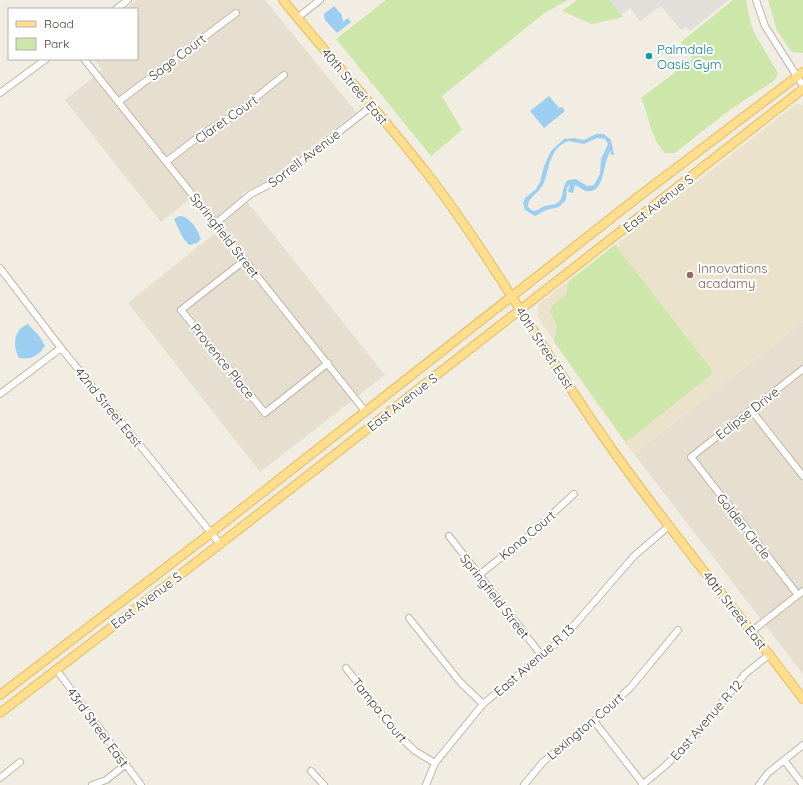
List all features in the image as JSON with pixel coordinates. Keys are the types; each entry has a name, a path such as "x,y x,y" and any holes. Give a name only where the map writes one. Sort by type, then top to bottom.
{"main road":[{"name":"40th Street East","path":"283,0 372,106 436,186 506,286 511,296 609,445 669,526 770,654 803,699"},
{"name":"East Avenue S","path":"0,695 211,533 511,296 800,74"},
{"name":"East Avenue S","path":"0,713 220,544 803,89"}],"street":[{"path":"117,8 128,0"},
{"path":"298,18 320,0"},
{"path":"756,0 765,26 800,74 803,86"},
{"name":"Sage Court","path":"118,102 236,12"},
{"path":"0,94 45,60"},
{"name":"Springfield Street","path":"85,60 366,411"},
{"name":"Claret Court","path":"167,161 201,135 234,116 284,75"},
{"name":"Sorrell Avenue","path":"216,222 251,194 276,181 372,106"},
{"name":"Provence Place","path":"245,260 181,310 265,413 328,363"},
{"name":"42nd Street East","path":"0,268 61,348 220,544"},
{"path":"0,394 61,348"},
{"name":"Eclipse Drive","path":"690,457 803,369"},
{"path":"751,410 803,476"},
{"name":"Golden Circle","path":"690,457 800,593"},
{"name":"Kona Court","path":"478,575 527,537 574,494"},
{"name":"East Avenue R 13","path":"426,785 436,763 483,704 563,638 634,556 669,526"},
{"name":"Springfield Street","path":"449,536 542,656"},
{"path":"752,631 800,593"},
{"path":"409,618 460,682 483,704"},
{"name":"Lexington Court","path":"524,785 543,762 594,722 630,688 678,630"},
{"name":"East Avenue R 12","path":"643,785 689,743 745,674 770,654"},
{"name":"Tampa Court","path":"346,668 397,734 415,751 436,763"},
{"name":"43rd Street East","path":"56,669 141,785"},
{"path":"594,722 643,785"},
{"path":"759,785 768,773 803,744"},
{"path":"784,760 803,785"},
{"path":"0,778 20,762"},
{"path":"92,785 106,780 125,765"},
{"path":"311,771 324,785"}],"shaded area":[{"path":"137,0 265,0 356,112 269,180 241,194 385,375 260,472 128,303 215,233 189,200 161,222 65,100 102,70 95,60 138,60 138,8 127,8"},
{"path":"610,0 729,0 690,31 686,27 681,30 661,6 640,21 630,8 621,15"},
{"name":"Innovations acadamy","path":"796,104 803,105 803,322 634,454 601,410 537,316 539,304"},
{"path":"803,322 803,674 634,454"}],"green space":[{"path":"386,0 568,0 543,14 442,96 462,130 431,156 336,39"},
{"path":"577,0 610,0 623,17 592,24 562,11"},
{"path":"733,0 746,0 751,25 778,73 775,80 727,112 675,153 665,153 653,134 641,98 693,59 681,42"},
{"path":"768,0 803,0 803,53 792,52 777,31"},
{"path":"615,245 712,370 711,375 626,442 554,342 557,326 550,312 553,305 566,295 569,281"}],"water":[{"path":"334,6 342,15 343,22 348,18 351,22 337,33 325,20 324,14"},
{"path":"549,96 559,108 562,107 565,111 544,128 530,111"},
{"path":"596,134 604,134 611,140 614,155 611,155 611,151 606,162 603,176 597,188 592,191 586,191 575,185 573,193 568,192 570,184 567,188 566,200 559,207 546,210 535,216 525,210 523,203 525,198 536,189 540,182 544,166 551,151 564,139 574,138 584,140","holes":["597,138 605,139 608,144 601,159 600,174 594,185 587,186 576,179 568,180 564,186 561,200 555,204 535,211 528,207 531,198 543,185 553,154 562,144 569,141 584,144"]},
{"path":"179,216 187,218 196,228 201,239 197,243 189,245 183,238 174,219"},
{"path":"28,324 40,337 45,346 40,352 31,358 19,358 15,348 17,334 23,326"}],"place":[{"name":"Palmdale Oasis Gym","path":"649,56"},
{"name":"Innovations acadamy","path":"690,275"}]}
